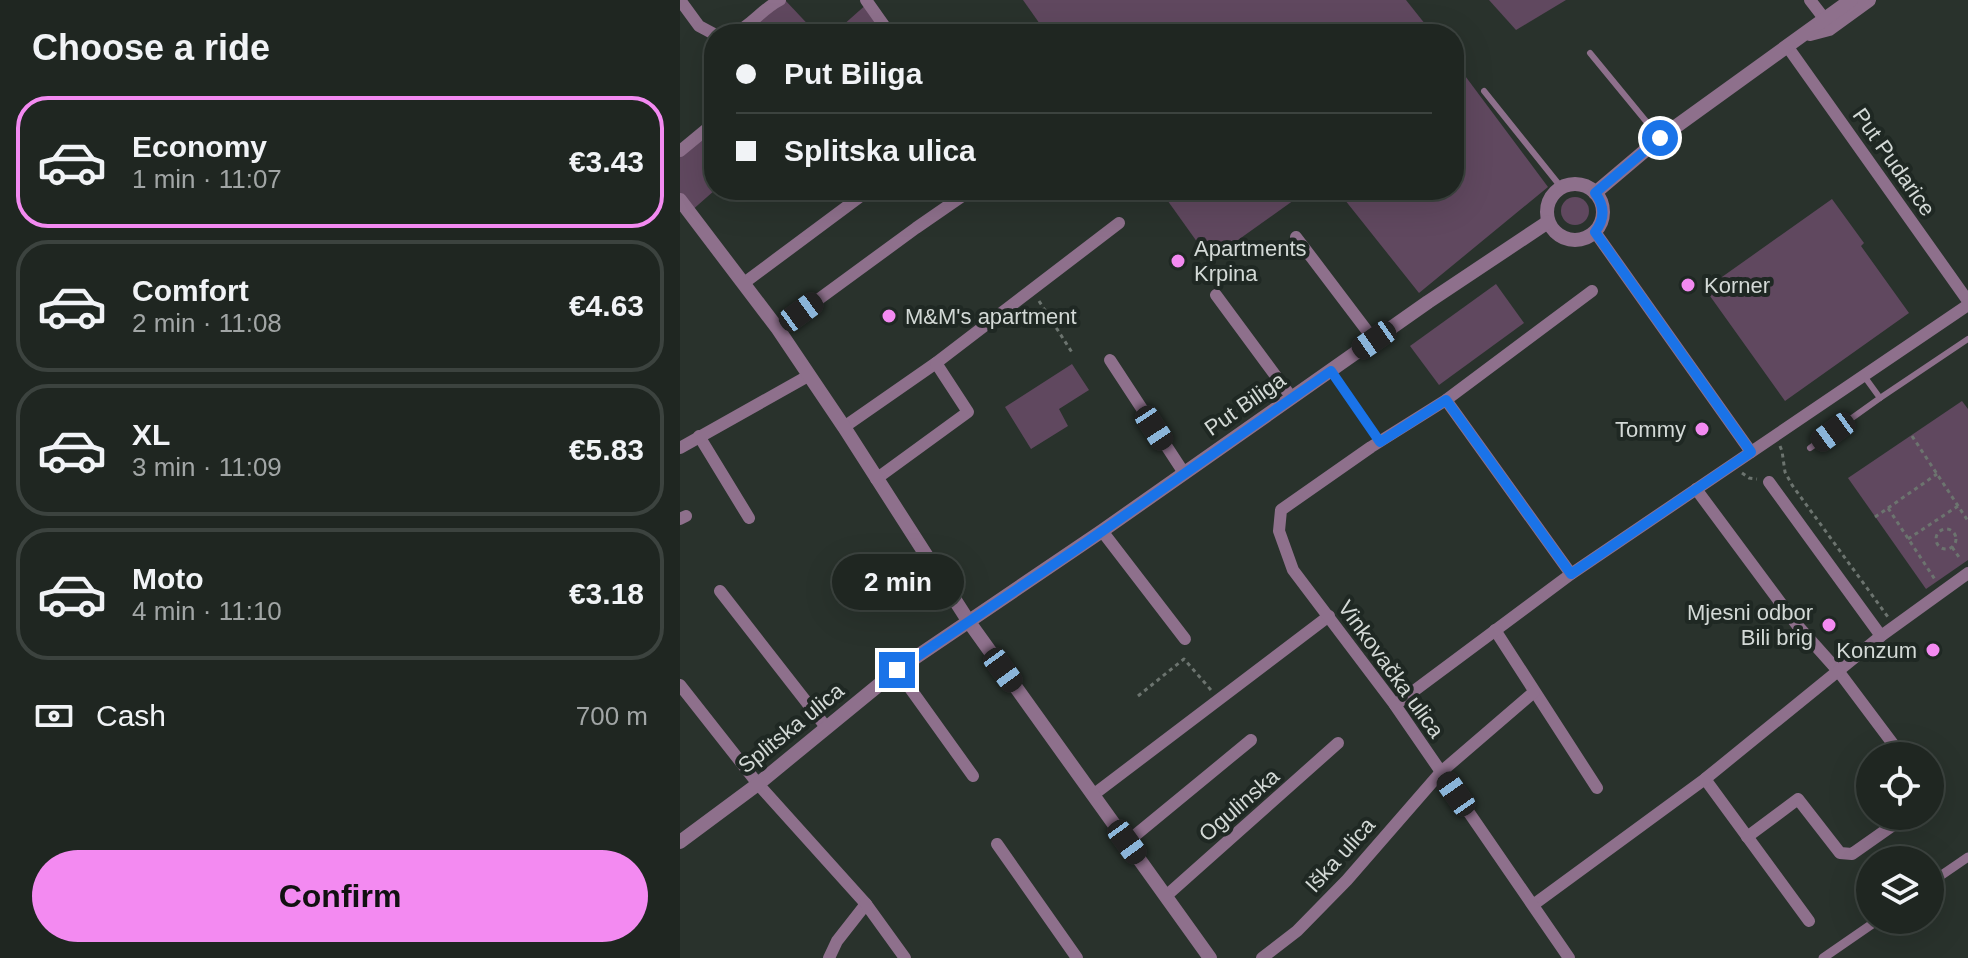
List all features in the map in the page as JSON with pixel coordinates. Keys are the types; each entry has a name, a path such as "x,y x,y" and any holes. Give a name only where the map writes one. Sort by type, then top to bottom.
{"street":[{"path":"680,0 704,29"},
{"path":"748,24 780,0"},
{"path":"866,0 883,24"},
{"path":"1810,0 1828,23"},
{"path":"1828,23 1851,0"},
{"path":"1595,193 1660,138 1793,42 1869,0"},
{"name":"Put Pudarice","path":"1395,705 1571,574 1968,303 1793,42"},
{"path":"680,151 704,131"},
{"path":"1579,184 1595,193 1600,200 1603,217 1595,232 1581,240 1565,239 1552,230 1546,214 1550,198 1561,187 1579,184"},
{"path":"680,200 778,329 969,622 1210,958"},
{"path":"744,283 856,200"},
{"path":"778,329 957,200"},
{"name":"Put Biliga","path":"969,622 1548,222"},
{"path":"844,427 936,363 1119,223"},
{"path":"1595,232 1751,452"},
{"path":"1296,237 1374,340"},
{"path":"1380,442 1446,400 1592,291"},
{"path":"1216,295 1292,398"},
{"path":"1110,360 1184,473"},
{"path":"876,479 968,412 936,363"},
{"path":"680,448 808,376"},
{"path":"1446,400 1571,574"},
{"path":"699,436 749,518"},
{"name":"Vinkovačka ulica","path":"1380,442 1281,510 1279,531 1293,570 1395,705 1569,958"},
{"path":"1769,482 1881,636"},
{"path":"1696,489 1797,625 1839,672 1892,742"},
{"path":"1102,531 1185,639"},
{"path":"1533,905 1705,779 1967,569"},
{"path":"720,591 826,727"},
{"path":"1093,795 1329,616"},
{"name":"Splitska ulica","path":"680,841 758,784 897,670 969,622"},
{"path":"1495,630 1597,788"},
{"path":"897,670 973,776"},
{"path":"680,685 758,784 866,904 905,958"},
{"name":"Iška ulica","path":"1262,958 1297,931 1347,880 1441,772 1534,692"},
{"path":"1127,842 1251,740"},
{"name":"Ogulinska","path":"1166,896 1338,743"},
{"path":"1705,779 1809,921"},
{"path":"1747,837 1798,799 1840,853 1852,854 1886,830"},
{"path":"997,844 1077,958"},
{"path":"1944,873 1968,857"},
{"path":"829,958 837,941 866,904"},
{"path":"1823,958 1858,934"}],"lane":[{"path":"1590,53 1660,138"},
{"path":"1484,91 1561,187"},
{"path":"1810,448 1968,339"},
{"path":"1331,371 1380,442"},
{"path":"1864,376 1880,398"}],"path":[{"path":"1032,291 1073,354"},
{"path":"1774,436 1792,485 1894,626"},
{"path":"1912,436 1968,521"},
{"path":"1875,517 1937,474"},
{"path":"1908,539 1958,506"},
{"path":"1888,508 1943,591"},
{"path":"1935,520 1941,530"},
{"path":"1950,529 1955,534 1956,541 1952,547 1942,549 1937,543 1936,535 1941,530 1950,529"},
{"path":"1952,547 1967,569"},
{"path":"1138,696 1184,659 1219,699"}],"shaded area":[{"path":"785,0 808,24 755,24 752,20"},
{"path":"1023,0 1406,0 1425,24 1040,24"},
{"path":"1489,0 1566,0 1516,30"},
{"path":"868,3 882,24 844,24"},
{"path":"1464,74 1548,187 1419,293 1345,200 1464,200"},
{"path":"704,131 704,200 690,212 680,200 680,151"},
{"path":"1575,197 1585,201 1589,211 1585,221 1575,225 1565,221 1561,211 1565,201"},
{"path":"1832,199 1909,313 1785,401 1705,289"},
{"path":"1167,200 1294,200 1210,260"},
{"path":"1496,284 1524,323 1439,385 1410,346"},
{"path":"1072,364 1089,390 1059,409 1068,426 1031,449 1005,407"},
{"path":"1962,401 1968,409 1968,560 1926,589 1848,478"}],"place":[{"name":"Apartments Krpina","path":"1178,261"},
{"name":"Korner","path":"1688,285"},
{"name":"M&M's apartment","path":"889,316"},
{"name":"Tommy","path":"1702,429"},
{"name":"Mjesni odbor Bili brig","path":"1829,625"},
{"name":"Konzum","path":"1933,650"}],"route":[{"path":"897,670 1331,371 1380,442 1446,400 1571,574 1751,452 1595,232 1603,217 1603,208 1595,193 1660,138"}]}
